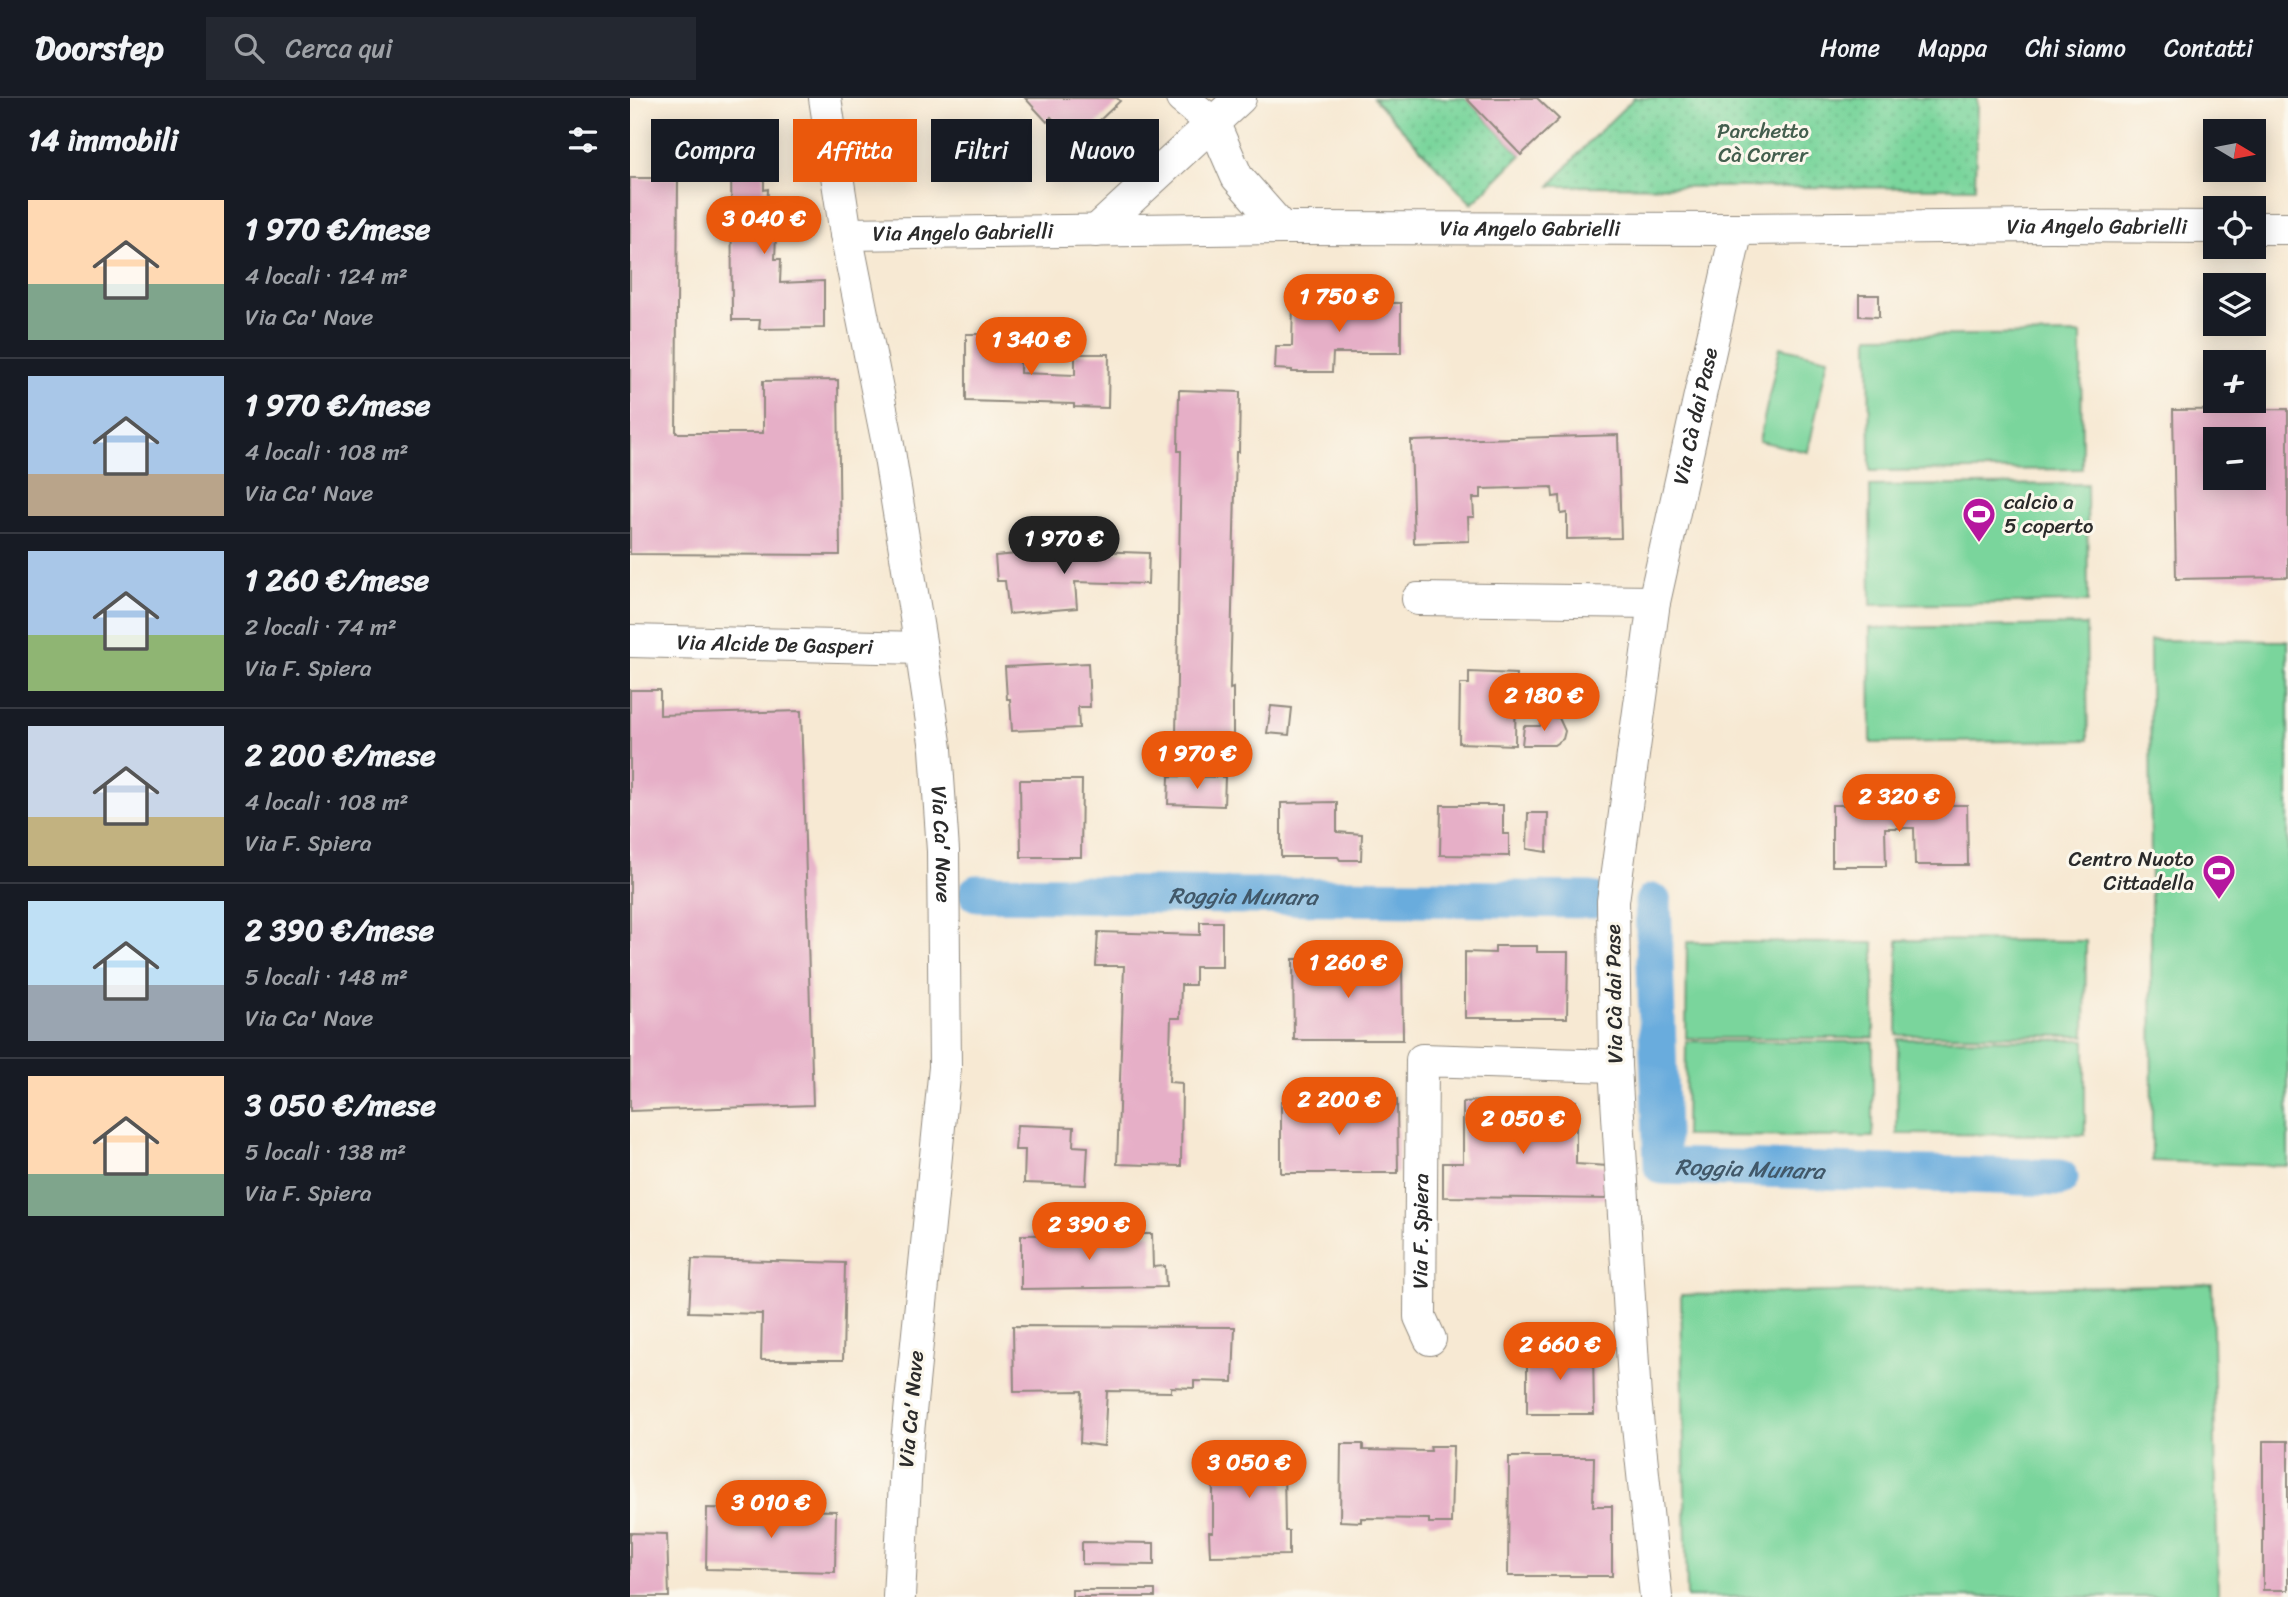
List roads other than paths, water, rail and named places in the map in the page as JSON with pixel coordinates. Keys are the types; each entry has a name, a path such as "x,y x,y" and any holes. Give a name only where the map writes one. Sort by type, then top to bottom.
{"street":[{"name":"Via Ca' Nave","path":"825,98 846,234 887,439 922,648 936,749 943,851 945,1067 907,1443 898,1597"},
{"path":"1182,98 1214,124 1237,177 1282,228"},
{"path":"1096,231 1240,98"},
{"name":"Via Angelo Gabrielli","path":"846,234 1282,228 2203,227"},
{"path":"2266,228 2288,228"},
{"name":"Via Cà dai Pase","path":"1656,1597 1635,1398 1615,1066 1613,901 1654,602 1737,229"},
{"path":"1418,600 1654,602"},
{"name":"Via Alcide De Gasperi","path":"630,641 922,648"},
{"name":"Via F. Spiera","path":"1430,1339 1420,1317 1422,1060 1615,1066"}],"waterway":[{"name":"Roggia Munara","path":"977,893 1591,900"},
{"name":"Roggia Munara","path":"1653,902 1662,1166 2060,1178"}],"place":[{"name":"calcio a 5 coperto","path":"1979,544"},
{"name":"Centro Nuoto Cittadella","path":"2219,901"}],"park label":[{"name":"Parchetto Cà Correr","path":"1763,143"}]}
